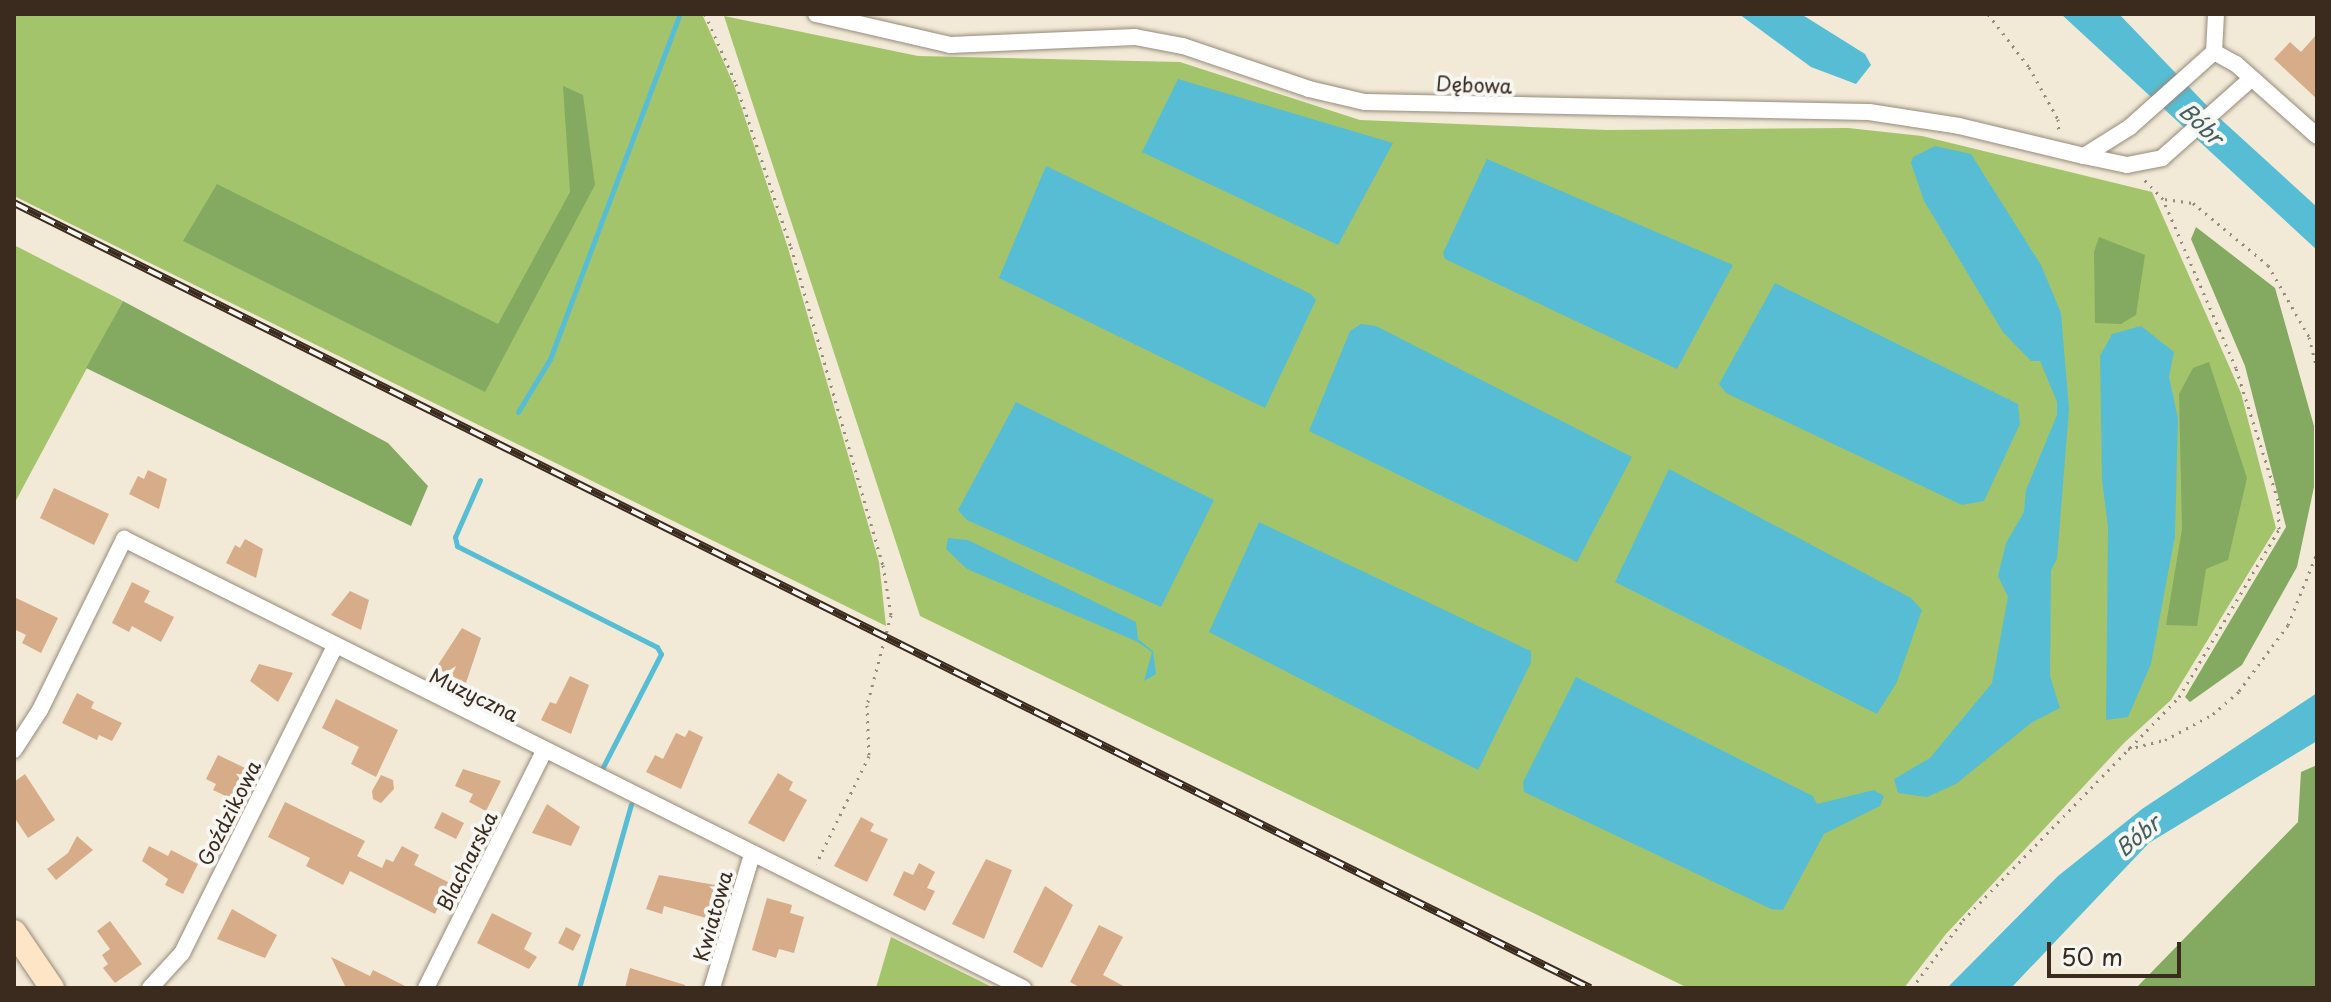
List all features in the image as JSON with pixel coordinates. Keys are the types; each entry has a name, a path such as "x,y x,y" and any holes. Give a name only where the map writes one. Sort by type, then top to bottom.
{"street":[{"name":"Dębowa","path":"816,14 950,45 1135,37 1183,46 1309,89 1365,102 1869,112 2061,147 2084,156 2127,165 2162,158 2252,78"},
{"path":"2214,52 2216,14"},
{"path":"2084,156 2130,127 2195,65 2214,52"},
{"path":"2214,52 2252,78 2317,136"},
{"name":"Muzyczna","path":"14,750 40,710 124,539 334,648 1023,988"},
{"name":"Goździkowa","path":"150,988 182,953 334,648"},
{"name":"Blacharska","path":"426,988 544,751"},
{"name":"Kwiatowa","path":"712,988 752,855"},
{"path":"14,932 52,988"}],"path":[{"path":"705,14 736,84 791,247 883,565 891,615 867,705 869,756 808,882"},
{"path":"1988,14 2045,94 2058,119 2061,147"},
{"path":"1912,988 1963,920 2179,697 2282,519 2236,368 2163,199 2144,178 2133,177"},
{"path":"2163,199 2181,197 2193,203 2268,265 2309,337 2317,370"},
{"path":"2128,749 2165,740 2213,714 2239,691 2288,625 2317,553"}],"green space":[{"path":"14,14 702,14 734,85 788,248 879,562 886,626 14,196"},
{"path":"724,16 918,56 1180,62 1360,120 1607,130 1848,128 1922,136 2152,192 2241,393 2276,528 2171,700 2124,743 1946,934 1904,988 1688,988 920,616"},
{"path":"563,86 583,95 595,185 485,392 183,241 217,184 498,324 570,192"},
{"path":"2196,227 2275,288 2314,426 2314,487 2297,567 2242,665 2190,702 2185,697 2286,527 2245,366 2191,239"},
{"path":"2099,237 2145,255 2136,315 2121,324 2095,323 2094,252"},
{"path":"14,245 123,301 14,504"},
{"path":"123,301 388,443 428,486 411,526 86,368"},
{"path":"2209,362 2247,478 2228,560 2206,569 2197,626 2166,625 2182,529 2179,394 2193,368"},
{"path":"2317,765 2317,988 2136,988 2298,822 2301,772"},
{"path":"891,937 994,988 876,988"}],"water":[{"path":"1739,14 1801,14 1865,54 1871,65 1856,84 1811,67"},
{"name":"Bóbr","path":"2061,14 2119,14 2214,113 2317,207 2317,250"},
{"path":"1178,79 1393,143 1338,245 1142,152"},
{"path":"1935,146 1971,154 2041,265 2061,313 2069,409 2057,559 2051,570 2050,676 2060,708 2031,723 1956,784 1927,797 1898,793 1894,779 1930,758 1992,683 2008,597 1998,576 2006,543 2024,512 2026,490 2057,415 2057,402 2040,361 2031,361 2003,332 1924,201 1911,163 1913,157"},
{"path":"1487,159 1733,265 1677,369 1445,259 1443,253"},
{"path":"1046,166 1311,294 1316,300 1265,408 999,278"},
{"path":"1775,283 2018,404 2020,424 1984,501 1962,505 1726,393 1719,384"},
{"path":"1361,324 1376,326 1632,457 1577,562 1309,431 1350,331"},
{"path":"2141,326 2174,352 2169,377 2178,418 2175,536 2151,664 2128,717 2106,720 2108,527 2102,480 2100,356 2112,334"},
{"path":"1016,402 1214,500 1161,607 967,520 958,510"},
{"path":"1669,469 1911,598 1922,610 1897,682 1877,714 1615,582"},
{"path":"1259,522 1531,651 1531,663 1478,770 1209,632"},
{"path":"948,538 968,540 1136,622 1138,639 1153,651 1156,674 1144,681 1152,652 1136,641 967,569 946,549"},
{"path":"1576,677 1813,796 1817,804 1874,790 1884,796 1880,806 1824,834 1783,910 1771,909 1524,792 1523,782"},
{"name":"Bóbr","path":"2317,693 2317,741 2149,843 2011,988 1947,988 2058,876 2142,809"}],"building":[{"path":"2317,34 2317,99 2274,59 2290,42 2301,52"},
{"path":"148,470 167,479 159,509 129,494 138,476 144,479"},
{"path":"54,488 109,514 94,545 40,518"},
{"path":"245,539 263,549 256,578 226,563 235,545 240,548"},
{"path":"132,582 150,591 144,602 174,617 161,642 132,626 129,632 112,623"},
{"path":"350,591 369,600 361,630 331,615"},
{"path":"14,597 58,618 41,653 22,643 26,635 14,629"},
{"path":"462,628 481,638 466,683 436,668"},
{"path":"259,664 293,673 278,702 250,681"},
{"path":"570,676 589,685 571,734 541,720 550,702 556,704"},
{"path":"77,693 94,702 91,708 122,723 112,741 99,735 97,740 62,723"},
{"path":"336,699 398,730 376,777 351,764 359,747 322,728"},
{"path":"689,730 703,737 681,789 646,772 655,755 663,759 676,733 685,737"},
{"path":"218,755 245,768 230,798 213,790 216,784 206,779"},
{"path":"463,769 501,781 486,811 469,802 473,794 455,786"},
{"path":"778,773 793,782 789,790 807,800 784,842 748,823"},
{"path":"25,774 55,820 28,838 14,817 14,782"},
{"path":"381,775 393,780 394,789 381,803 373,799 372,791"},
{"path":"285,802 365,841 357,856 382,868 386,859 393,862 402,846 419,855 414,865 450,883 435,914 350,871 343,885 306,866 310,858 268,837"},
{"path":"547,804 580,827 571,846 532,833"},
{"path":"442,812 464,823 456,839 434,828"},
{"path":"861,817 874,824 870,831 888,839 867,882 834,866"},
{"path":"77,836 93,850 56,880 47,869 68,853"},
{"path":"149,846 168,856 171,850 198,864 183,894 165,885 168,879 142,861"},
{"path":"986,859 1012,870 984,939 952,924"},
{"path":"919,863 935,872 927,888 935,891 925,911 893,895 904,871 913,875"},
{"path":"659,875 715,885 706,918 664,906 662,914 646,909"},
{"path":"1045,886 1073,905 1042,968 1013,952"},
{"path":"767,898 792,905 790,913 804,917 794,953 779,949 776,958 752,950"},
{"path":"232,909 277,935 265,958 217,939"},
{"path":"492,913 532,933 524,949 537,957 529,969 477,943"},
{"path":"110,921 142,964 115,983 103,968 108,964 102,955 110,949 97,931"},
{"path":"1099,925 1123,937 1103,975 1127,988 1081,988 1070,982"},
{"path":"566,927 581,935 573,951 558,943"},
{"path":"331,957 370,976 373,970 409,988 346,988"},
{"path":"630,968 685,985 685,988 625,988"}],"waterway":[{"path":"518,412 550,359 680,14"},
{"path":"480,480 455,537 457,546 657,647 661,654 602,769"},
{"path":"579,988 631,804"}],"railway":[{"path":"14,203 1590,988"}]}
